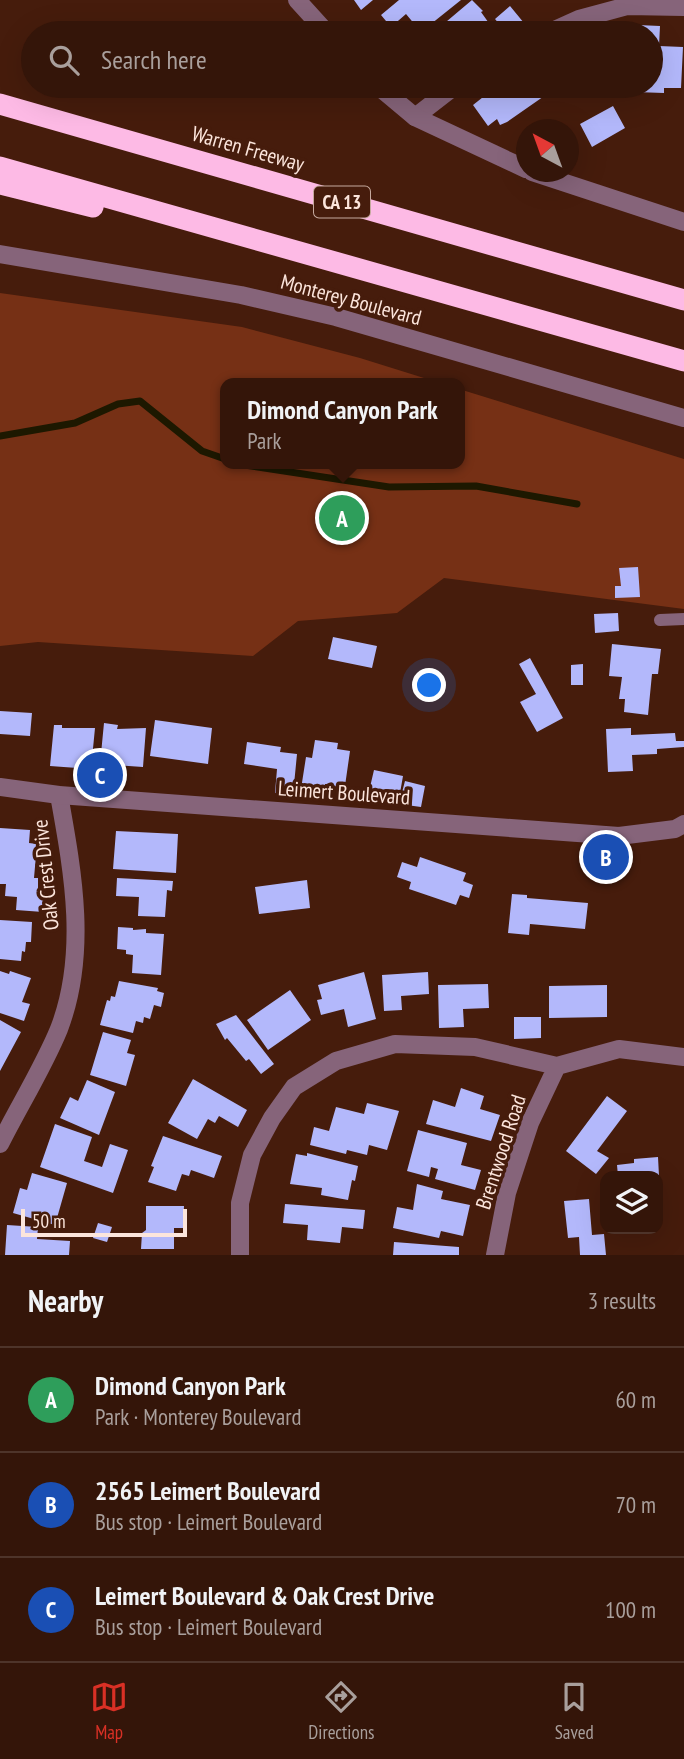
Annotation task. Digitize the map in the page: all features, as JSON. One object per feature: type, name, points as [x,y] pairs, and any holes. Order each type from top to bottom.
[{"type":"highway","name":"Warren Freeway","points":[[0,104],[684,300]]},
{"type":"highway","points":[[0,167],[684,361]]},
{"type":"highway","points":[[0,184],[450,295]]},
{"type":"street","points":[[298,0],[316,21]]},
{"type":"street","points":[[575,21],[627,6],[684,7]]},
{"type":"street","points":[[392,98],[415,117],[516,164]]},
{"type":"street","points":[[415,117],[440,98]]},
{"type":"street","points":[[562,182],[684,222]]},
{"type":"street","name":"Monterey Boulevard","points":[[0,254],[241,295],[336,317],[684,418]]},
{"type":"street","name":"Leimert Boulevard","points":[[0,787],[60,795],[619,836],[675,829],[684,824]]},
{"type":"street","name":"Oak Crest Drive","points":[[0,1144],[58,1029],[72,983],[77,934],[75,893],[60,795]]},
{"type":"street","points":[[240,1255],[240,1203],[252,1155],[272,1118],[294,1087],[337,1061],[395,1044],[475,1047],[556,1066],[619,1049],[684,1057]]},
{"type":"street","name":"Brentwood Road","points":[[495,1255],[507,1193],[530,1123],[556,1066]]},
{"type":"lane","points":[[660,620],[684,619]]},
{"type":"shaded area","points":[[0,293],[242,327],[424,378],[220,378],[220,469],[465,469],[465,391],[684,459],[684,609],[444,578],[397,613],[298,621],[253,656],[38,642],[0,646]]},
{"type":"building","points":[[354,0],[373,0],[361,10]]},
{"type":"building","points":[[399,0],[461,0],[435,21],[412,21],[406,14],[398,21],[386,21],[381,15]]},
{"type":"building","points":[[472,0],[483,11],[481,12],[487,21],[447,21]]},
{"type":"building","points":[[510,6],[522,21],[497,21],[495,19]]},
{"type":"building","points":[[663,46],[683,47],[681,88],[664,88],[664,93]]},
{"type":"building","points":[[482,98],[541,98],[500,125],[497,119],[488,126],[473,105]]},
{"type":"building","points":[[613,106],[625,128],[592,147],[580,124]]},
{"type":"building","points":[[638,567],[640,597],[615,598],[615,586],[621,586],[619,568]]},
{"type":"building","points":[[618,613],[619,631],[595,633],[594,614]]},
{"type":"building","points":[[333,637],[377,646],[372,668],[328,659]]},
{"type":"building","points":[[612,644],[661,649],[658,674],[652,674],[648,715],[624,712],[625,699],[619,699],[622,677],[609,676]]},
{"type":"building","points":[[530,658],[563,718],[537,732],[520,702],[536,694],[519,664]]},
{"type":"building","points":[[583,664],[583,685],[571,685],[571,665]]},
{"type":"building","points":[[0,711],[32,713],[30,736],[0,734]]},
{"type":"building","points":[[155,720],[212,728],[208,764],[150,756]]},
{"type":"building","points":[[104,723],[118,725],[117,729],[146,728],[143,767],[100,764]]},
{"type":"building","points":[[54,725],[62,725],[62,728],[95,728],[91,769],[50,766]]},
{"type":"building","points":[[631,728],[631,735],[675,733],[676,741],[684,741],[684,747],[657,749],[657,754],[632,755],[633,771],[608,772],[606,729]]},
{"type":"building","points":[[315,740],[338,743],[337,749],[350,751],[344,793],[328,790],[329,784],[325,784],[324,792],[301,789],[306,757],[312,758]]},
{"type":"building","points":[[247,742],[281,747],[280,752],[297,754],[293,795],[275,793],[277,769],[244,764]]},
{"type":"building","points":[[374,770],[403,776],[400,793],[394,792],[391,805],[367,800]]},
{"type":"building","points":[[405,781],[425,786],[421,807],[399,804]]},
{"type":"building","points":[[0,828],[30,830],[29,843],[37,844],[34,878],[38,878],[38,888],[45,889],[43,912],[16,910],[17,897],[5,896],[6,884],[0,884]]},
{"type":"building","points":[[116,831],[178,834],[176,873],[113,869]]},
{"type":"building","points":[[420,857],[466,873],[463,881],[473,885],[469,898],[460,895],[456,905],[409,889],[411,882],[397,877],[402,862],[417,867]]},
{"type":"building","points":[[117,878],[173,881],[172,891],[167,890],[165,917],[138,916],[139,897],[116,896]]},
{"type":"building","points":[[307,880],[310,908],[259,914],[255,887]]},
{"type":"building","points":[[512,894],[527,895],[527,898],[588,903],[585,929],[530,924],[529,935],[508,933]]},
{"type":"building","points":[[0,920],[32,922],[31,942],[26,942],[21,961],[0,959]]},
{"type":"building","points":[[118,927],[146,929],[146,933],[164,934],[161,975],[132,973],[133,955],[126,954],[126,950],[117,949]]},
{"type":"building","points":[[0,971],[9,974],[10,971],[31,978],[22,1002],[30,1004],[24,1021],[0,1013]]},
{"type":"building","points":[[364,972],[376,1019],[348,1027],[344,1009],[321,1015],[317,1000],[322,999],[318,985]]},
{"type":"building","points":[[428,972],[429,994],[401,996],[402,1010],[384,1011],[382,975]]},
{"type":"building","points":[[119,981],[158,988],[157,991],[164,993],[161,1007],[154,1005],[150,1019],[144,1017],[143,1023],[136,1021],[133,1033],[100,1025],[107,1000],[110,1001],[111,996],[115,997]]},
{"type":"building","points":[[488,984],[489,1008],[463,1009],[464,1027],[439,1028],[438,985]]},
{"type":"building","points":[[607,985],[607,1017],[549,1018],[549,986]]},
{"type":"building","points":[[290,990],[311,1020],[268,1050],[247,1020]]},
{"type":"building","points":[[236,1015],[274,1064],[261,1074],[227,1038],[225,1040],[216,1024]]},
{"type":"building","points":[[514,1017],[541,1017],[541,1038],[514,1039]]},
{"type":"building","points":[[0,1020],[21,1032],[0,1071]]},
{"type":"building","points":[[103,1032],[131,1040],[127,1053],[135,1055],[126,1086],[90,1075]]},
{"type":"building","points":[[193,1079],[247,1110],[238,1127],[219,1116],[215,1123],[208,1119],[197,1139],[168,1123]]},
{"type":"building","points":[[87,1080],[115,1092],[99,1135],[60,1118],[70,1097],[78,1101]]},
{"type":"building","points":[[461,1088],[484,1096],[480,1109],[500,1115],[491,1141],[426,1124],[433,1100],[455,1107]]},
{"type":"building","points":[[607,1096],[627,1111],[597,1151],[609,1158],[596,1174],[566,1151]]},
{"type":"building","points":[[367,1103],[399,1111],[387,1150],[369,1145],[367,1155],[347,1150],[346,1154],[310,1145],[314,1127],[329,1131],[336,1107],[364,1114]]},
{"type":"building","points":[[55,1124],[92,1137],[84,1161],[102,1167],[110,1144],[128,1150],[113,1193],[40,1167]]},
{"type":"building","points":[[418,1130],[467,1143],[461,1165],[481,1170],[475,1190],[435,1179],[438,1169],[431,1167],[429,1177],[407,1171]]},
{"type":"building","points":[[163,1136],[222,1156],[214,1178],[191,1170],[189,1176],[182,1174],[176,1191],[148,1182],[154,1167],[151,1166]]},
{"type":"building","points":[[307,1153],[358,1166],[348,1200],[321,1195],[322,1188],[290,1184],[296,1154],[307,1156]]},
{"type":"building","points":[[658,1157],[659,1171],[618,1171],[617,1165],[634,1163],[634,1159]]},
{"type":"building","points":[[32,1173],[67,1183],[55,1225],[13,1213],[20,1188],[27,1190]]},
{"type":"building","points":[[417,1184],[443,1191],[441,1199],[470,1205],[463,1236],[441,1231],[439,1238],[393,1228],[397,1207],[413,1210]]},
{"type":"building","points":[[589,1199],[592,1235],[604,1234],[606,1255],[580,1255],[579,1237],[568,1238],[564,1201]]},
{"type":"building","points":[[285,1204],[365,1210],[363,1229],[342,1227],[340,1243],[307,1240],[308,1225],[283,1223]]},
{"type":"building","points":[[146,1206],[184,1206],[183,1228],[174,1228],[174,1249],[141,1249],[142,1233],[146,1230]]},
{"type":"building","points":[[98,1223],[112,1227],[107,1242],[93,1238]]},
{"type":"building","points":[[7,1225],[38,1227],[37,1239],[70,1241],[69,1255],[5,1255]]},
{"type":"building","points":[[394,1242],[459,1247],[459,1255],[393,1255]]},
{"type":"waterway","points":[[0,436],[75,423],[118,404],[140,401],[202,451],[220,457]]},
{"type":"waterway","points":[[271,469],[389,487],[476,486],[577,504]]},
{"type":"place","name":"Dimond Canyon Park","points":[[342,518]]},
{"type":"place","name":"Leimert Boulevard & Oak Crest Drive","points":[[100,775]]},
{"type":"place","name":"2565 Leimert Boulevard","points":[[606,857]]}]
